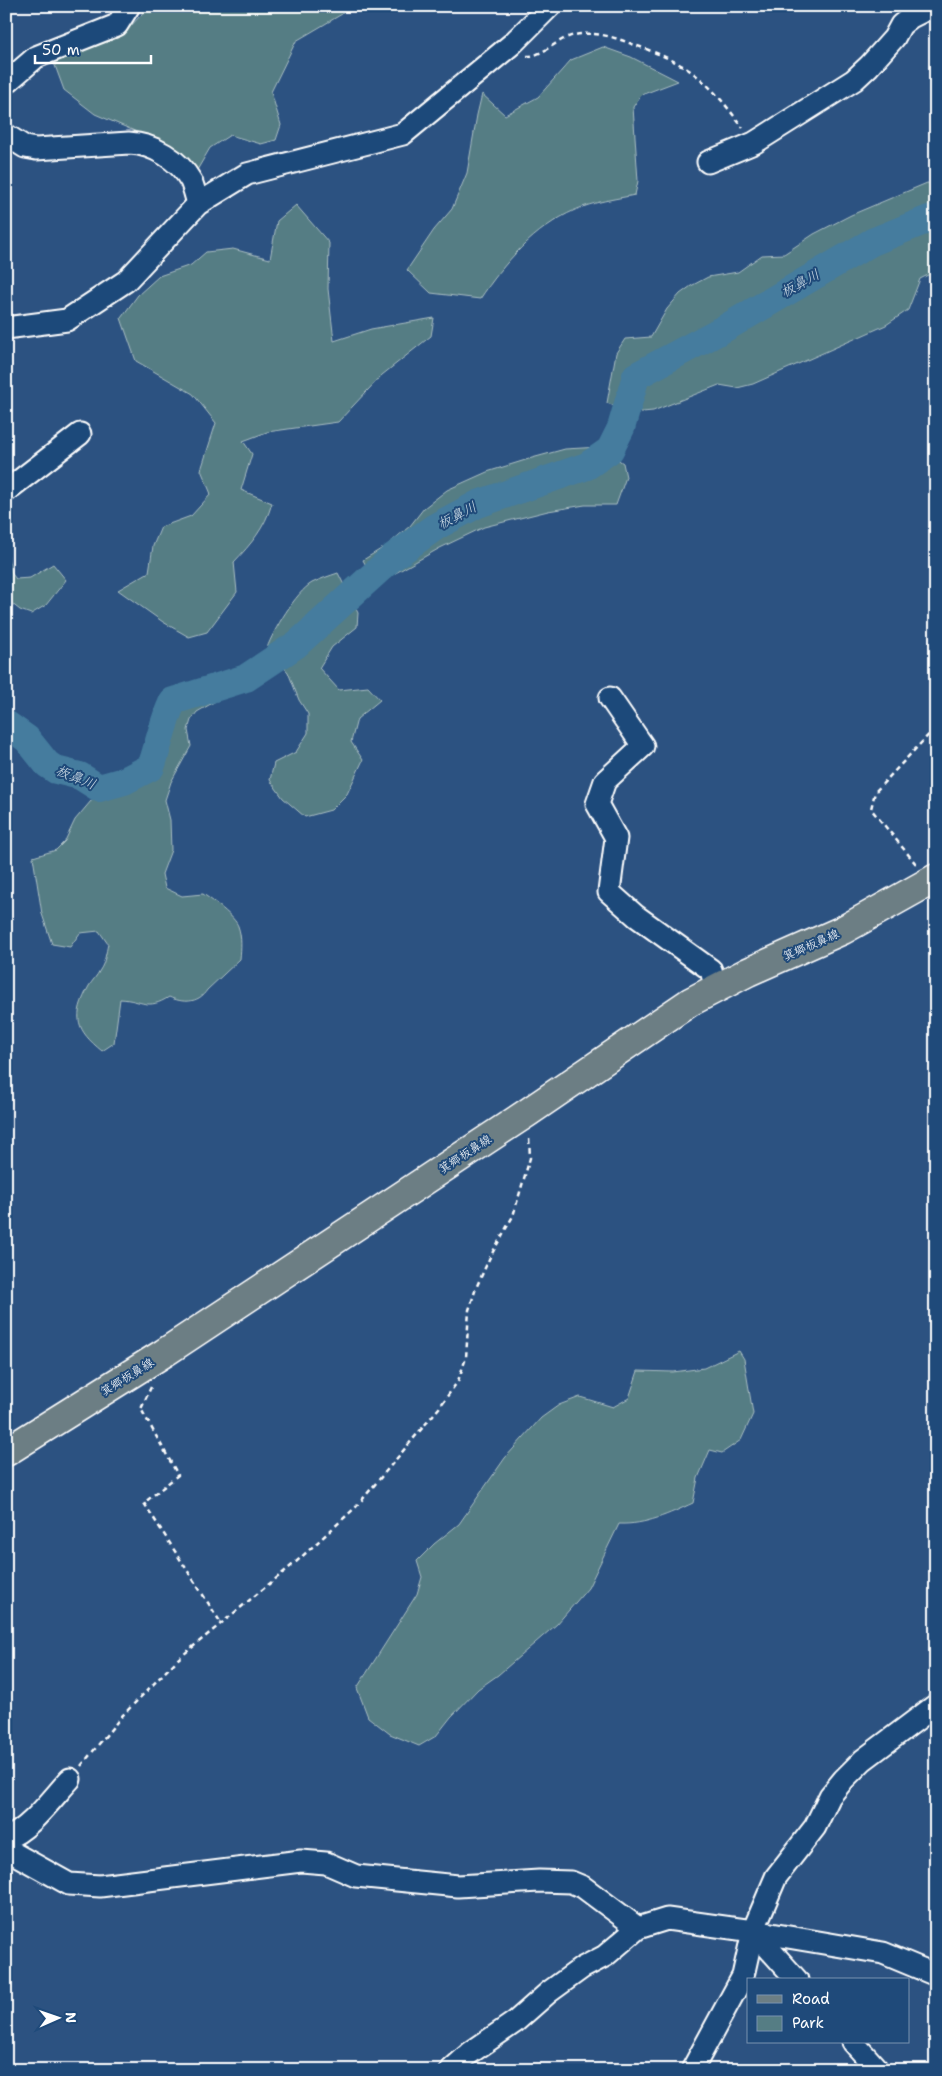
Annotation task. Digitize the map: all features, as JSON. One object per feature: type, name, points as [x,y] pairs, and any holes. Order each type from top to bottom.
[{"type":"main road","name":"箕郷板鼻線","points":[[6,1452],[154,1359],[527,1113],[690,1002],[748,972],[843,930],[934,879]]},
{"type":"street","points":[[6,83],[13,75],[36,58],[117,25],[129,6]]},
{"type":"street","points":[[6,328],[67,320],[126,281],[198,204],[247,174],[403,134],[512,44],[550,6]]},
{"type":"street","points":[[708,162],[754,143],[854,80],[894,38],[901,25],[923,11],[936,9]]},
{"type":"street","points":[[6,135],[25,148],[36,149],[129,143],[144,144],[177,163],[192,184],[198,204]]},
{"type":"street","points":[[6,491],[80,434]]},
{"type":"street","points":[[610,698],[644,746],[605,781],[598,804],[616,838],[609,892],[636,916],[711,970],[716,989]]},
{"type":"street","points":[[692,2070],[743,1976],[753,1931],[776,1876],[815,1827],[830,1796],[844,1779],[862,1760],[936,1705]]},
{"type":"street","points":[[6,1838],[14,1836],[25,1828],[70,1779]]},
{"type":"street","points":[[6,1849],[68,1884],[81,1886],[100,1886],[301,1861],[326,1863],[356,1876],[458,1886],[539,1881],[571,1882],[583,1887],[638,1928]]},
{"type":"street","points":[[451,2070],[470,2053],[515,2022],[555,1987],[582,1968],[605,1956],[638,1928],[667,1919],[753,1931],[883,1953],[936,1974]]},
{"type":"street","points":[[753,1931],[795,1978]]},
{"type":"street","points":[[855,2044],[878,2070]]},
{"type":"path","points":[[512,44],[527,56],[533,56],[538,55],[566,37],[589,33],[613,37],[661,54],[689,69],[708,84],[754,143]]},
{"type":"path","points":[[934,879],[871,809],[875,792],[936,727]]},
{"type":"path","points":[[70,1779],[121,1717],[178,1659],[296,1562],[356,1507],[439,1408],[458,1381],[466,1358],[468,1318],[476,1288],[490,1257],[514,1216],[519,1192],[527,1172],[530,1158],[527,1113]]},
{"type":"path","points":[[154,1359],[156,1375],[141,1409],[178,1475],[144,1503],[221,1624]]},
{"type":"green space","points":[[143,6],[344,6],[342,14],[296,41],[271,92],[281,125],[276,140],[261,144],[230,135],[210,148],[193,177],[165,144],[95,114],[64,90],[53,60],[127,30],[142,14]]},
{"type":"green space","points":[[603,47],[631,57],[678,81],[641,95],[633,107],[638,181],[635,195],[582,207],[546,226],[521,248],[499,272],[480,299],[431,293],[407,270],[434,230],[452,209],[467,173],[482,94],[505,115],[538,97],[571,60]]},
{"type":"green space","points":[[927,183],[936,184],[936,271],[920,279],[908,310],[886,325],[753,384],[737,388],[719,385],[653,411],[632,413],[607,403],[616,353],[625,339],[651,337],[667,309],[680,294],[691,286],[708,277],[738,272],[762,255],[784,254],[814,234],[851,215]]},
{"type":"green space","points":[[296,205],[329,243],[328,289],[334,341],[371,329],[434,318],[431,336],[382,375],[338,422],[267,432],[243,441],[252,454],[241,490],[272,503],[266,520],[257,535],[234,562],[237,592],[207,632],[189,637],[163,622],[118,590],[149,572],[153,546],[161,527],[191,516],[211,494],[201,470],[216,423],[193,394],[136,361],[121,318],[138,295],[159,276],[191,265],[206,252],[233,249],[270,259],[277,221]]},
{"type":"green space","points":[[600,447],[623,463],[626,477],[616,505],[585,505],[548,511],[484,527],[440,548],[376,584],[363,560],[386,546],[410,526],[424,508],[447,490],[487,472],[532,458],[565,449]]},
{"type":"green space","points":[[6,549],[12,574],[16,579],[30,578],[53,564],[66,580],[46,605],[31,614],[20,610],[6,599]]},
{"type":"green space","points":[[338,573],[358,613],[357,627],[332,647],[319,668],[339,690],[368,687],[380,700],[357,719],[351,742],[363,760],[347,794],[331,810],[305,817],[283,798],[270,780],[274,763],[296,752],[308,733],[308,714],[299,700],[288,672],[267,648],[280,622],[299,595],[312,583]]},
{"type":"green space","points":[[255,667],[260,678],[251,685],[226,695],[197,712],[191,720],[188,730],[191,746],[171,782],[165,800],[170,820],[171,850],[162,874],[165,888],[182,896],[203,894],[228,914],[238,926],[241,942],[240,959],[203,995],[194,1000],[184,1001],[169,997],[162,1001],[145,1004],[120,999],[114,1043],[102,1051],[82,1029],[79,1015],[80,1006],[89,986],[103,964],[108,944],[99,931],[80,933],[70,947],[52,944],[42,914],[33,857],[56,850],[65,841],[75,820],[91,801],[139,786],[155,778],[178,712],[193,696],[230,676]]},
{"type":"green space","points":[[739,1351],[744,1359],[753,1414],[741,1440],[722,1453],[710,1450],[698,1478],[693,1503],[648,1521],[619,1524],[588,1588],[557,1624],[498,1675],[478,1689],[436,1736],[419,1746],[390,1734],[368,1717],[357,1688],[417,1594],[422,1577],[417,1561],[434,1544],[459,1524],[505,1458],[541,1418],[559,1405],[580,1397],[613,1407],[629,1398],[638,1371],[673,1372],[704,1368]]},
{"type":"waterway","name":"板鼻川","points":[[6,724],[27,739],[47,764],[56,770],[80,776],[99,788],[124,781],[151,767],[166,717],[173,701],[246,678],[297,644],[393,557],[435,527],[478,504],[587,466],[610,450],[621,428],[636,376],[727,327],[872,242],[929,219],[936,219]]}]
